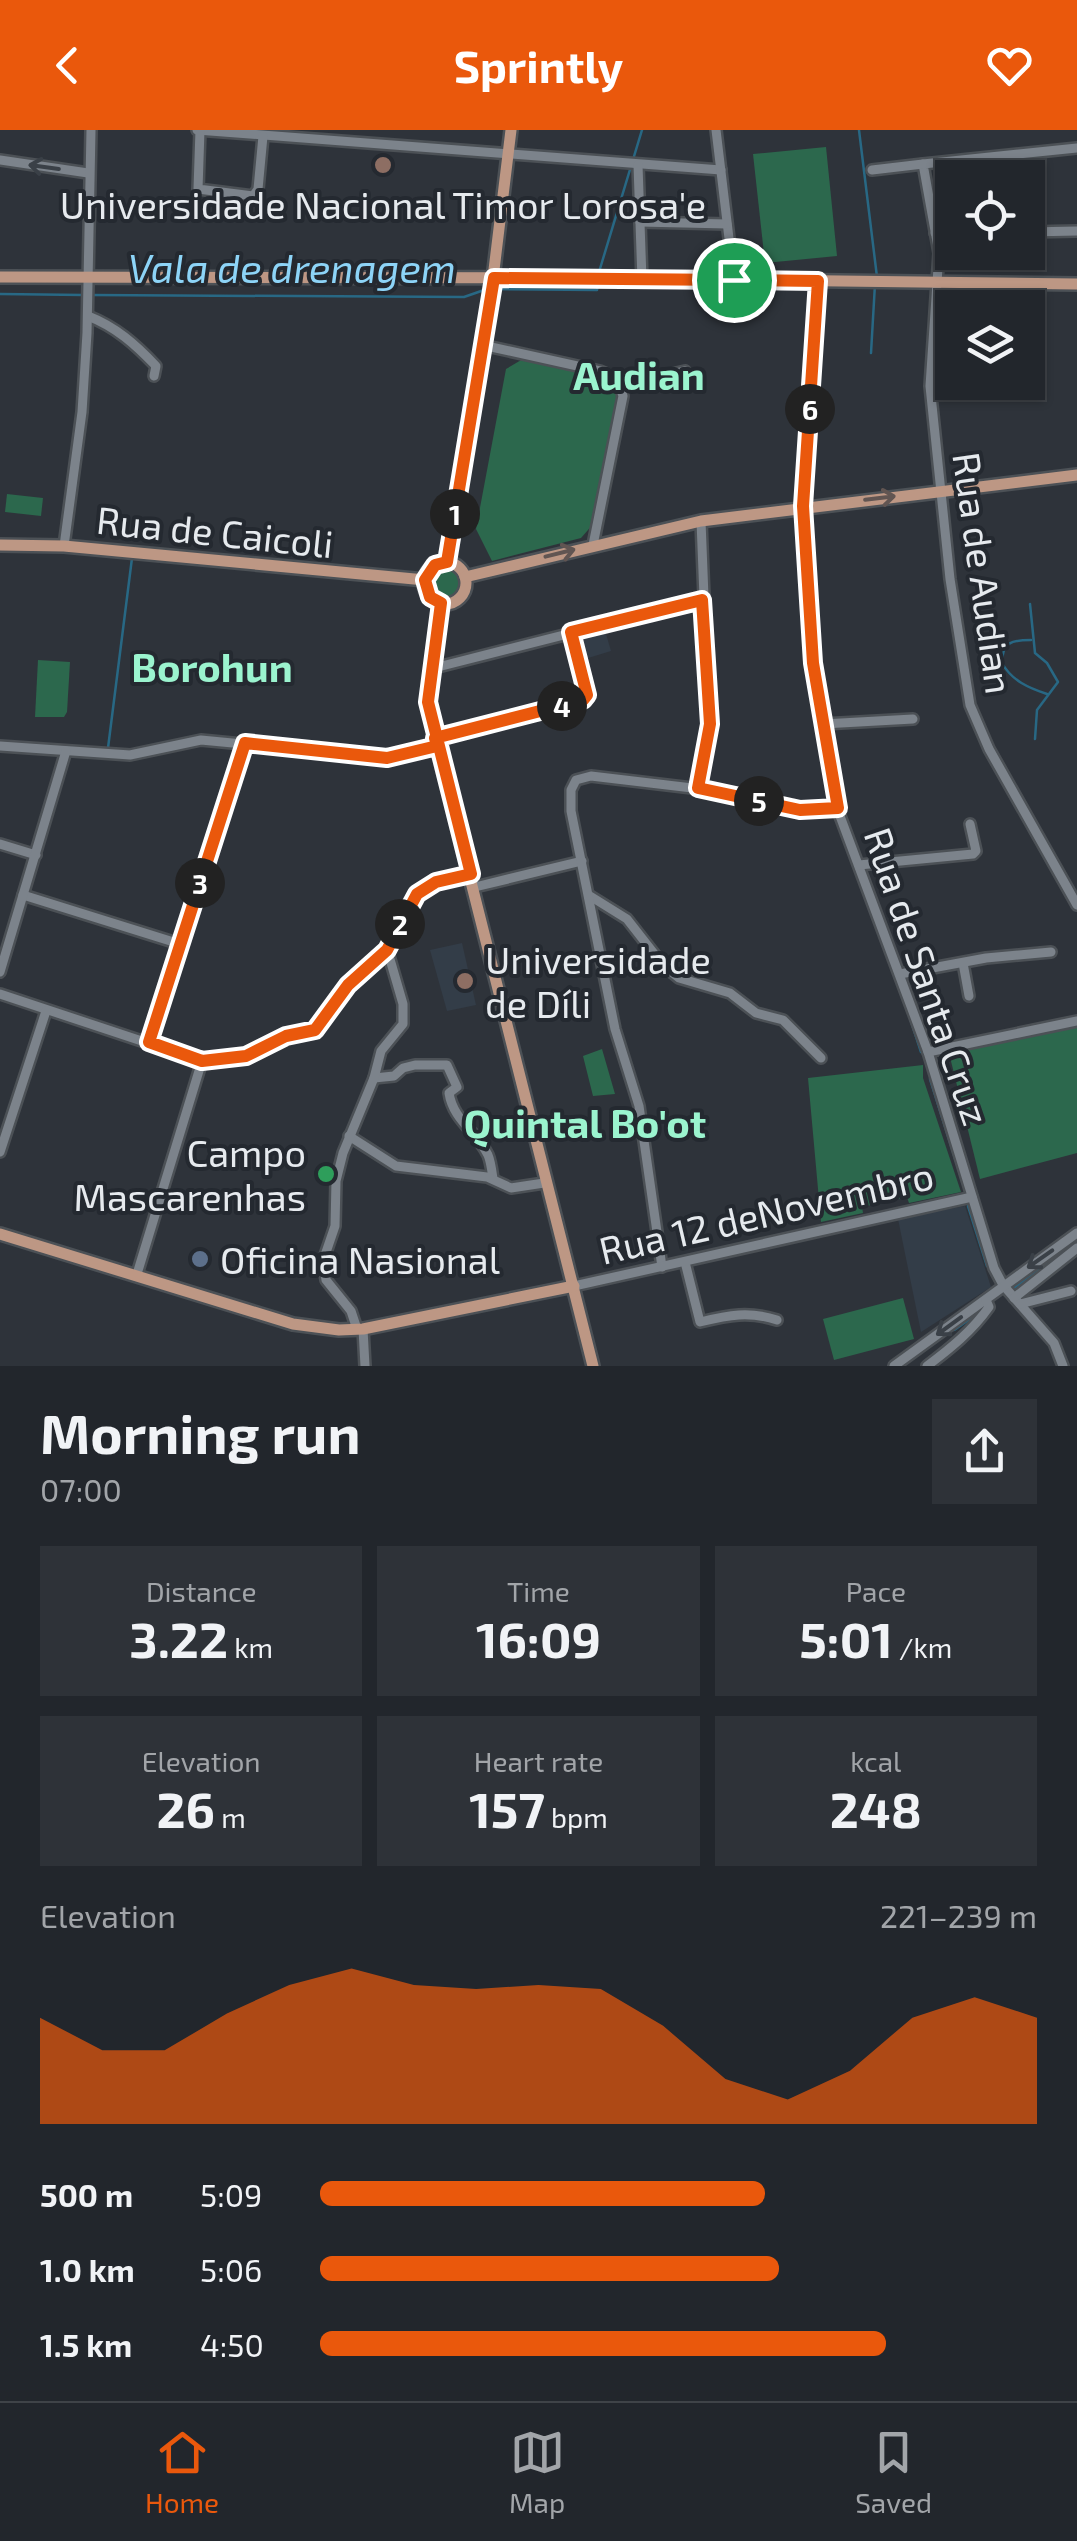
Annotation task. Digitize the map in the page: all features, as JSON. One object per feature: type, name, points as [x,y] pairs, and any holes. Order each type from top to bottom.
[{"type":"main road","points":[[447,562],[494,278],[511,130]]},
{"type":"main road","points":[[0,277],[1077,284]]},
{"type":"main road","points":[[465,577],[701,521],[1077,475]]},
{"type":"main road","name":"Rua de Caicoli","points":[[0,544],[64,546],[425,580]]},
{"type":"main road","points":[[447,562],[458,567],[465,577],[465,589],[458,599],[441,603],[430,597],[425,580],[435,565],[447,562]]},
{"type":"main road","points":[[441,603],[428,702],[593,1366]]},
{"type":"main road","points":[[0,1234],[293,1324],[338,1330],[360,1329],[574,1286]]},
{"type":"street","points":[[64,546],[82,412],[91,130]]},
{"type":"street","points":[[262,136],[258,189],[254,196],[198,189],[198,130],[262,136],[305,134],[721,170]]},
{"type":"street","points":[[716,130],[734,280]]},
{"type":"street","points":[[872,170],[1077,148]]},
{"type":"street","points":[[0,160],[88,173]]},
{"type":"street","name":"Rua de Audian","points":[[923,164],[935,227]]},
{"type":"street","points":[[638,165],[642,280]]},
{"type":"street","points":[[640,222],[728,224]]},
{"type":"street","points":[[1045,232],[1077,231]]},
{"type":"street","name":"Rua de Audian","points":[[937,270],[930,386],[950,579],[974,720],[1077,905]]},
{"type":"street","name":"Rua de Santa Cruz","points":[[818,281],[803,506],[813,663],[835,808],[928,1052],[994,1268],[1003,1286],[1054,1343],[1063,1366]]},
{"type":"street","points":[[88,316],[109,324],[134,342],[156,366],[154,376]]},
{"type":"street","points":[[482,345],[600,371],[620,386],[623,396],[593,545]]},
{"type":"street","points":[[620,386],[685,370],[692,382]]},
{"type":"street","points":[[698,788],[710,724],[701,521]]},
{"type":"street","points":[[430,670],[702,600]]},
{"type":"street","points":[[0,746],[130,755],[201,740],[387,758],[586,698],[571,632]]},
{"type":"street","points":[[823,724],[913,719]]},
{"type":"street","points":[[149,1042],[245,743]]},
{"type":"street","points":[[0,972],[4,942],[36,855],[66,751]]},
{"type":"street","points":[[662,1267],[639,1106],[615,1029],[570,799],[576,780],[591,776],[698,788],[800,810],[835,808]]},
{"type":"street","points":[[859,865],[973,854],[976,851],[970,824]]},
{"type":"street","points":[[0,844],[36,855]]},
{"type":"street","points":[[475,887],[582,862]]},
{"type":"street","points":[[0,994],[202,1061],[246,1056],[286,1036],[315,1030],[348,985],[387,950],[417,894],[436,882],[471,874]]},
{"type":"street","points":[[23,895],[180,944]]},
{"type":"street","points":[[590,896],[627,918],[679,978],[730,993],[756,1014],[782,1020],[821,1058]]},
{"type":"street","points":[[365,1366],[360,1329],[323,1272],[324,1254],[334,1226],[336,1181],[349,1136],[381,1051],[401,1028],[404,1018],[387,950]]},
{"type":"street","points":[[900,974],[1015,954],[1051,952]]},
{"type":"street","points":[[963,963],[968,996]]},
{"type":"street","points":[[0,1152],[46,1011]]},
{"type":"street","points":[[928,1052],[1077,1020]]},
{"type":"street","points":[[137,1274],[202,1061]]},
{"type":"street","points":[[374,1078],[394,1076],[415,1064],[447,1065],[457,1087],[449,1093],[450,1100],[488,1156],[493,1179]]},
{"type":"street","points":[[349,1136],[396,1166],[493,1179],[511,1188],[544,1184]]},
{"type":"street","name":"Rua 12 deNovembro","points":[[574,1286],[972,1197]]},
{"type":"street","points":[[894,1366],[1077,1233]]},
{"type":"street","points":[[1017,1301],[1077,1248]]},
{"type":"street","points":[[684,1262],[700,1322],[738,1313],[755,1313],[777,1320]]},
{"type":"street","points":[[1017,1301],[1072,1290]]},
{"type":"street","points":[[927,1366],[958,1343],[981,1318],[989,1306],[986,1300]]},
{"type":"shaded area","points":[[604,627],[611,651],[585,659],[578,635]]},
{"type":"shaded area","points":[[462,943],[476,1005],[447,1011],[430,950]]},
{"type":"shaded area","points":[[965,1206],[991,1287],[921,1332],[898,1219]]},
{"type":"green space","points":[[826,147],[837,256],[765,263],[753,154]]},
{"type":"green space","points":[[528,356],[601,373],[620,400],[595,522],[581,538],[492,561],[476,529],[506,369]]},
{"type":"green space","points":[[7,494],[43,498],[41,516],[5,512]]},
{"type":"green space","points":[[446,568],[458,572],[462,584],[458,596],[446,600],[434,596],[430,584],[434,572]]},
{"type":"green space","points":[[38,660],[70,662],[64,717],[35,717]]},
{"type":"green space","points":[[1077,1024],[1077,1153],[980,1179],[949,1053]]},
{"type":"green space","points":[[602,1049],[615,1094],[593,1096],[583,1056]]},
{"type":"green space","points":[[923,1065],[923,1078],[961,1192],[909,1203],[907,1197],[862,1207],[863,1213],[821,1222],[808,1078]]},
{"type":"green space","points":[[903,1298],[914,1339],[834,1360],[823,1319]]},
{"type":"waterway","name":"Vala de drenagem","points":[[599,272],[642,130]]},
{"type":"waterway","name":"Vala de drenagem","points":[[859,130],[877,277]]},
{"type":"waterway","name":"Vala de drenagem","points":[[871,353],[875,284]]},
{"type":"waterway","name":"Vala de drenagem","points":[[495,289],[597,290],[598,285]]},
{"type":"waterway","name":"Vala de drenagem","points":[[91,295],[464,297],[487,289]]},
{"type":"waterway","name":"Vala de drenagem","points":[[0,294],[83,295]]},
{"type":"waterway","points":[[108,748],[132,558]]},
{"type":"waterway","points":[[1030,604],[1035,653],[1047,663],[1058,682],[1037,710],[1035,739]]},
{"type":"waterway","points":[[1031,640],[1009,644],[1002,663],[1016,679],[1047,694]]},
{"type":"waterway","name":"Vala de drenagem","points":[[816,710],[824,756]]},
{"type":"waterway","name":"Vala de drenagem","points":[[906,1006],[921,1052]]},
{"type":"waterway","name":"Vala de drenagem","points":[[930,1079],[965,1190]]},
{"type":"waterway","name":"Vala de drenagem","points":[[968,1206],[987,1266]]},
{"type":"waterway","points":[[1011,1288],[1077,1241]]},
{"type":"waterway","points":[[954,1328],[978,1311]]},
{"type":"place","name":"Universidade Nacional Timor Lorosa'e","points":[[383,165]]},
{"type":"place","name":"Universidade de Díli","points":[[465,981]]},
{"type":"place","name":"Campo Mascarenhas","points":[[326,1174]]},
{"type":"place","name":"Oficina Nasional","points":[[200,1259]]},
{"type":"district","name":"Audian","points":[[639,374]]},
{"type":"district","name":"Borohun","points":[[212,666]]},
{"type":"district","name":"Quintal Bo'ot","points":[[585,1122]]},
{"type":"route","points":[[734,280],[494,278],[447,562],[430,569],[425,580],[426,592],[441,603],[428,702],[435,738],[471,874],[436,882],[417,894],[387,950],[348,985],[315,1030],[286,1036],[246,1056],[202,1061],[149,1042],[245,743],[387,758],[437,746],[435,738],[583,700],[587,695],[571,632],[702,600],[710,724],[698,788],[800,810],[838,808],[813,663],[803,506],[818,281],[734,280]]}]
